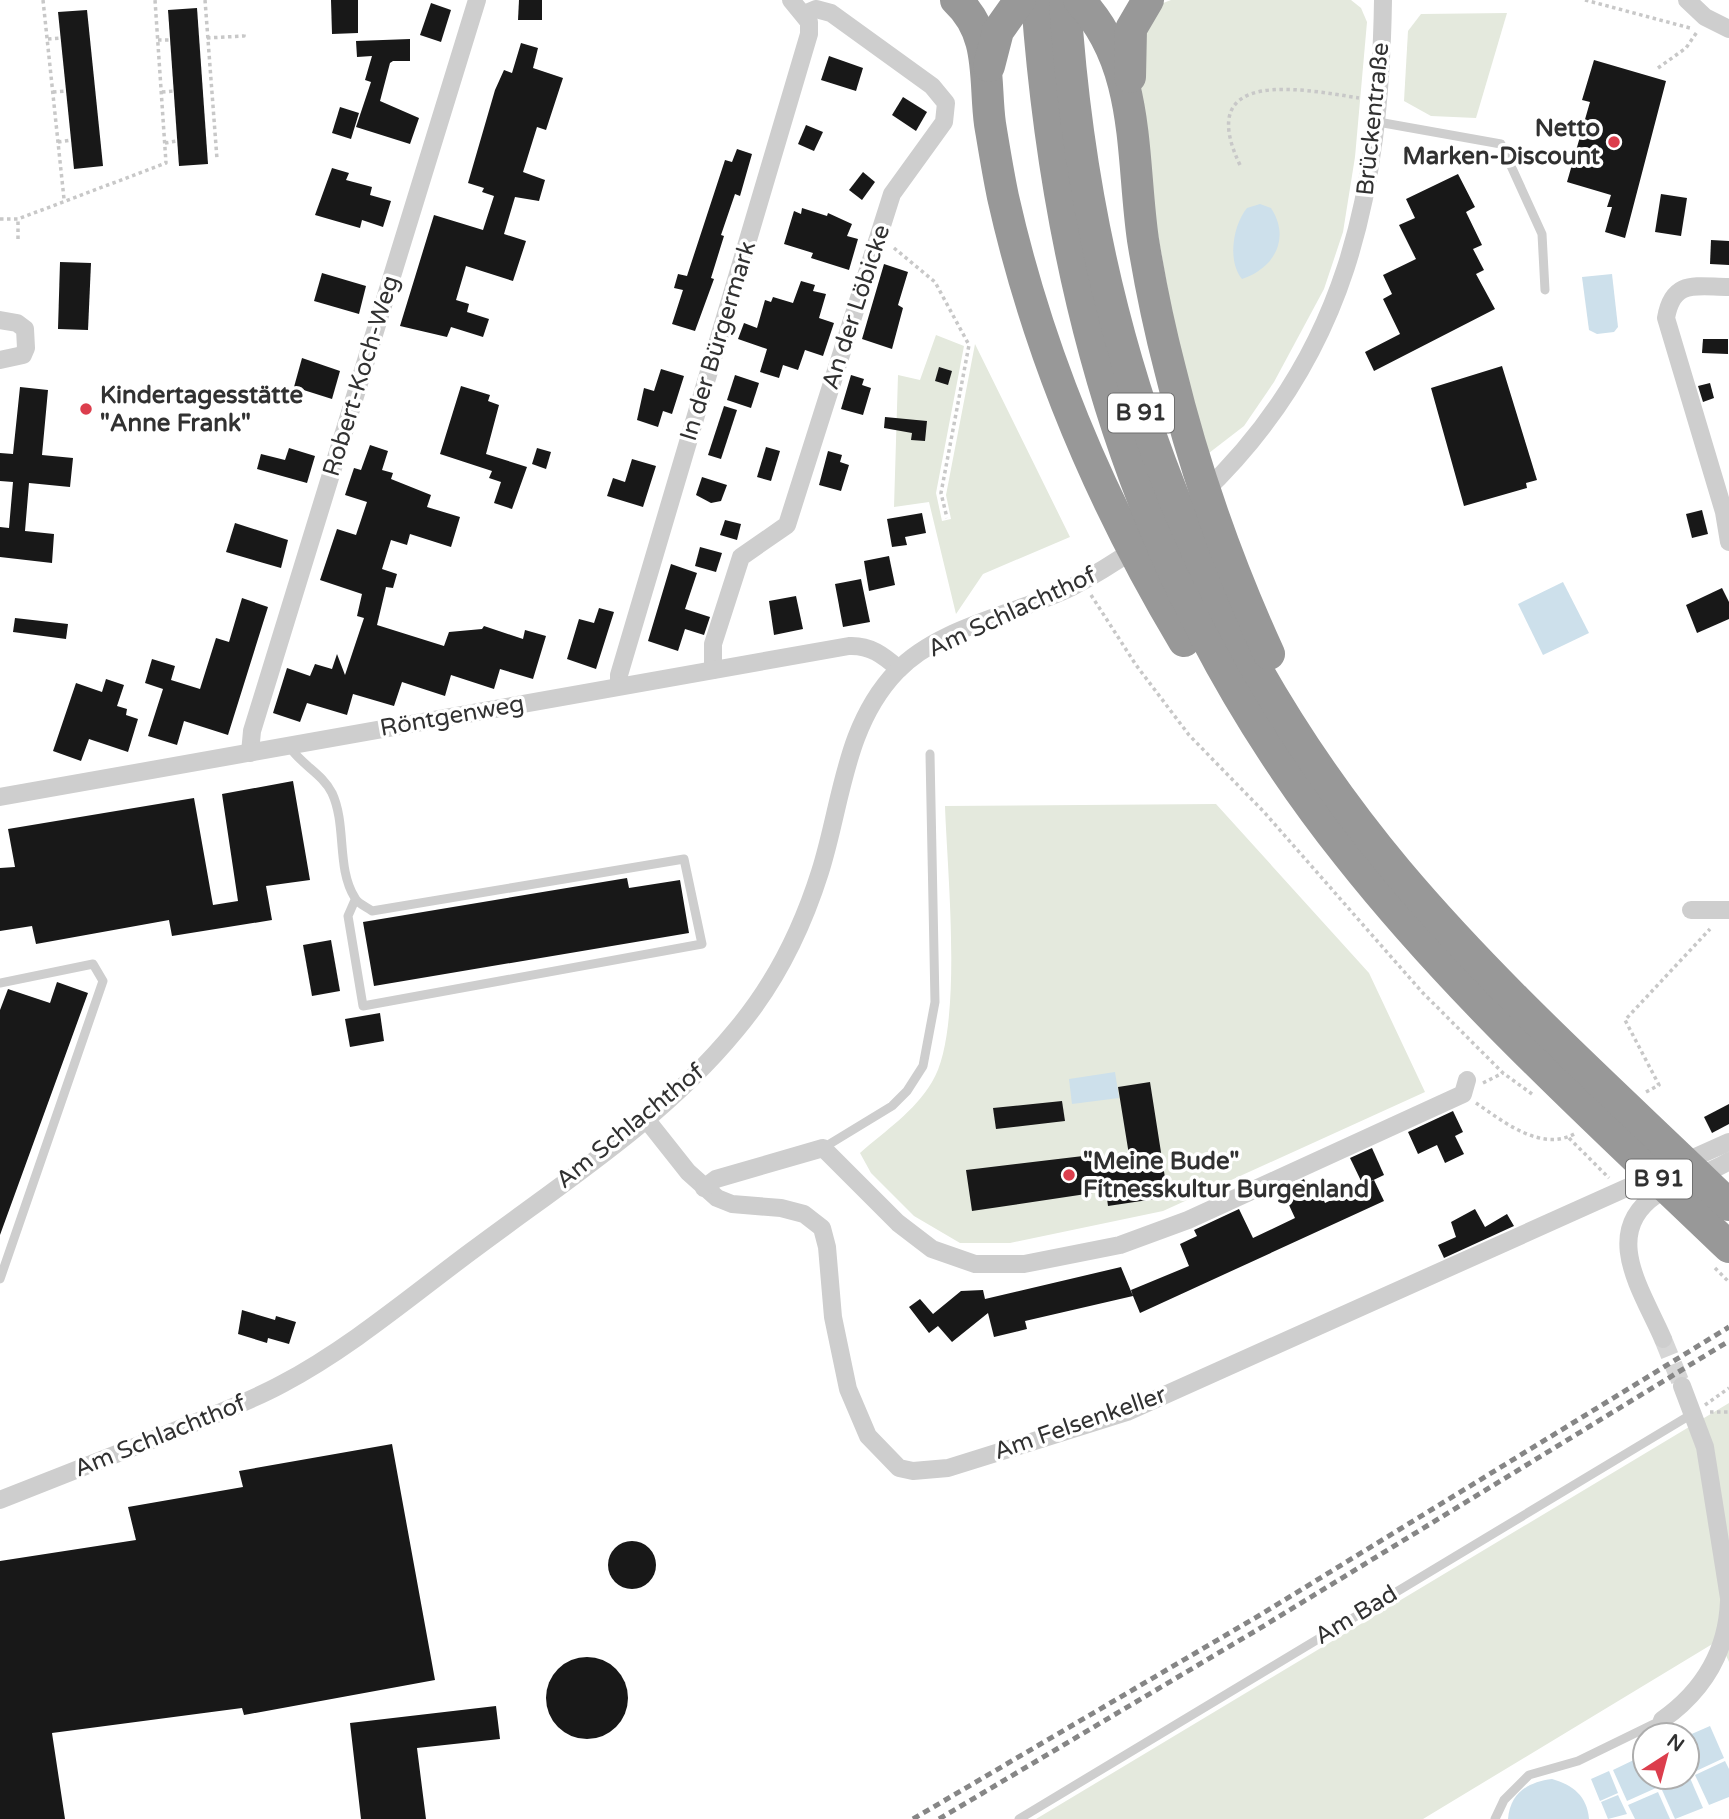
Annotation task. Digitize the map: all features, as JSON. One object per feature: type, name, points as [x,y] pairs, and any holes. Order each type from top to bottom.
[{"type":"highway","points":[[956,0],[978,30],[988,74],[990,122],[1003,197],[1027,287],[1060,384],[1084,443],[1124,531],[1212,686],[1252,749],[1289,775]]},
{"type":"highway","points":[[1148,0],[1131,29],[1129,99],[1143,239],[1170,371],[1214,523],[1269,654],[1322,748],[1332,787]]},
{"type":"highway","points":[[988,74],[998,31],[1024,2]]},
{"type":"highway","name":"B 91","points":[[1024,2],[1044,87],[1063,217],[1081,306],[1108,406],[1148,514],[1193,615],[1245,709],[1349,857],[1433,954],[1729,1247]]},
{"type":"highway","points":[[1077,3],[1116,54],[1129,99]]},
{"type":"highway","name":"B 91","points":[[1077,3],[1079,137],[1097,247],[1124,358],[1143,420],[1175,503],[1221,606],[1268,691],[1332,787],[1436,915],[1556,1039],[1729,1205]]},
{"type":"street","name":"Robert-Koch-Weg","points":[[250,753],[252,731],[477,0]]},
{"type":"street","points":[[791,0],[804,14]]},
{"type":"street","name":"Brückentraße","points":[[1238,457],[1264,427],[1323,326],[1354,246],[1365,206],[1378,122],[1383,0]]},
{"type":"street","points":[[1687,0],[1702,24],[1729,29]]},
{"type":"street","name":"An der Löbicke","points":[[713,670],[713,644],[741,557],[787,524],[892,194],[944,122],[946,103],[932,86],[831,13],[816,9],[804,14]]},
{"type":"street","name":"In der Bürgermark","points":[[620,686],[623,662],[810,34],[809,22],[804,14]]},
{"type":"street","points":[[1729,288],[1687,286],[1676,292],[1669,302],[1666,317],[1724,512],[1729,542]]},
{"type":"street","points":[[0,320],[17,323],[25,329],[27,338],[23,355],[0,360]]},
{"type":"street","name":"Am Schlachthof","points":[[0,1500],[232,1407],[303,1372],[368,1328],[646,1119],[718,1052],[752,1010],[775,974],[812,895],[845,770],[863,719],[899,668],[931,647],[974,625],[1072,587],[1113,564],[1190,505],[1238,457]]},
{"type":"street","name":"Röntgenweg","points":[[0,797],[857,645],[882,654],[899,668]]},
{"type":"street","points":[[1691,910],[1727,911]]},
{"type":"street","points":[[704,1188],[716,1179],[823,1149],[898,1223],[932,1249],[975,1264],[1024,1264],[1120,1245],[1188,1220],[1465,1087]]},
{"type":"street","name":"Am Felsenkeller","points":[[646,1119],[704,1188],[732,1204],[804,1213],[822,1228],[827,1247],[833,1317],[848,1389],[868,1436],[899,1468],[922,1471],[948,1468],[1127,1412],[1729,1142]]},
{"type":"street","points":[[1663,1339],[1630,1260],[1626,1245],[1629,1228],[1640,1210],[1657,1194],[1729,1161]]},
{"type":"street","points":[[1662,1720],[1682,1706],[1713,1667],[1723,1643],[1729,1599],[1705,1447],[1682,1386]]},
{"type":"lane","points":[[1378,122],[1501,144],[1542,234],[1545,290]]},
{"type":"lane","points":[[289,746],[299,762],[321,777],[332,793],[338,812],[348,881],[355,900],[372,911],[684,859],[702,944],[363,1006],[348,916],[355,900]]},
{"type":"lane","points":[[823,1149],[892,1107],[907,1091],[923,1066],[936,1002],[930,754]]},
{"type":"lane","points":[[0,983],[93,964],[103,981],[0,1279]]},
{"type":"lane","name":"Am Bad","points":[[1019,1819],[1694,1413]]},
{"type":"lane","points":[[1495,1819],[1504,1800],[1529,1775],[1578,1762],[1662,1720]]},
{"type":"path","points":[[43,0],[64,199]]},
{"type":"path","points":[[0,219],[18,219],[64,199],[166,163],[155,0]]},
{"type":"path","points":[[205,0],[217,159]]},
{"type":"path","points":[[1585,0],[1702,24],[1686,48],[1658,68]]},
{"type":"path","points":[[207,38],[244,36],[244,33]]},
{"type":"path","points":[[47,39],[61,38]]},
{"type":"path","points":[[158,40],[170,40]]},
{"type":"path","points":[[1240,165],[1226,134],[1227,116],[1239,100],[1252,93],[1303,89],[1378,101]]},
{"type":"path","points":[[53,92],[66,91]]},
{"type":"path","points":[[162,92],[174,91]]},
{"type":"path","points":[[58,142],[71,140]]},
{"type":"path","points":[[165,143],[177,141]]},
{"type":"path","points":[[18,219],[18,239]]},
{"type":"path","points":[[879,235],[935,282],[969,345],[941,493],[947,518]]},
{"type":"path","points":[[1090,594],[1136,665],[1189,735],[1264,812],[1422,992],[1503,1073]]},
{"type":"path","points":[[1625,1020],[1727,911]]},
{"type":"path","points":[[1465,1087],[1507,1124],[1529,1135],[1554,1141]]},
{"type":"path","points":[[1569,1138],[1620,1189]]},
{"type":"path","points":[[1694,1413],[1729,1388]]},
{"type":"shaded area","points":[[1171,0],[1351,0],[1361,8],[1367,22],[1355,157],[1343,232],[1324,289],[1274,382],[1244,426],[1209,453],[1179,353],[1150,190],[1138,61],[1141,37],[1158,5]]},
{"type":"shaded area","points":[[1507,13],[1476,118],[1431,116],[1404,101],[1408,31],[1421,14]]},
{"type":"shaded area","points":[[936,335],[964,346],[936,493],[942,521],[951,519],[946,495],[975,344],[1070,537],[983,574],[956,614],[929,502],[894,507],[898,375],[920,380]]},
{"type":"shaded area","points":[[1216,804],[1369,973],[1425,1092],[1163,1211],[1010,1243],[960,1243],[914,1216],[871,1173],[860,1153],[917,1103],[932,1082],[942,1058],[951,989],[945,806]]},
{"type":"shaded area","points":[[1729,1403],[1729,1662],[1719,1640],[1423,1819],[1036,1819]]},
{"type":"water","points":[[1260,204],[1271,208],[1277,220],[1279,241],[1271,260],[1263,268],[1242,279],[1234,263],[1235,233],[1247,208]]},
{"type":"water","points":[[1612,274],[1618,327],[1614,332],[1597,334],[1589,330],[1582,277]]},
{"type":"water","points":[[1563,582],[1589,633],[1543,655],[1518,604]]},
{"type":"water","points":[[1115,1072],[1119,1098],[1072,1104],[1069,1079]]},
{"type":"water","points":[[1710,1726],[1724,1758],[1701,1769],[1701,1730]]},
{"type":"water","points":[[1631,1761],[1631,1791],[1649,1791],[1627,1801],[1613,1770]]},
{"type":"water","points":[[1725,1761],[1729,1769],[1729,1797],[1709,1805],[1701,1788],[1701,1772]]},
{"type":"water","points":[[1609,1771],[1618,1793],[1600,1801],[1591,1779]]},
{"type":"water","points":[[1552,1779],[1578,1793],[1588,1811],[1589,1819],[1508,1819],[1512,1802],[1522,1790]]},
{"type":"water","points":[[1662,1791],[1696,1791],[1703,1808],[1675,1819]]},
{"type":"water","points":[[1658,1792],[1670,1819],[1635,1819],[1628,1805]]},
{"type":"water","points":[[1618,1795],[1627,1814],[1608,1819],[1601,1802]]},
{"type":"building","points":[[331,0],[358,0],[358,33],[332,34]]},
{"type":"building","points":[[519,0],[542,0],[542,20],[518,20]]},
{"type":"building","points":[[431,3],[451,10],[441,42],[420,35]]},
{"type":"building","points":[[197,8],[208,164],[179,166],[168,10]]},
{"type":"building","points":[[87,10],[103,166],[74,169],[58,12]]},
{"type":"building","points":[[410,39],[410,61],[390,63],[380,101],[419,118],[410,144],[356,127],[371,82],[365,80],[372,56],[357,57],[356,41]]},
{"type":"building","points":[[521,43],[538,48],[533,68],[563,78],[546,130],[537,127],[523,172],[545,180],[539,201],[515,197],[504,234],[526,241],[513,281],[466,266],[456,300],[469,304],[467,312],[489,319],[483,337],[451,327],[447,337],[400,326],[434,215],[483,230],[494,196],[482,192],[484,188],[468,183],[495,90],[504,70],[512,73]]},
{"type":"building","points":[[829,56],[863,68],[856,91],[821,80]]},
{"type":"building","name":"Netto Marken-Discount","points":[[1594,60],[1666,81],[1625,238],[1605,232],[1612,207],[1607,207],[1611,195],[1567,182],[1590,102],[1582,100]]},
{"type":"building","points":[[903,97],[927,112],[916,131],[892,115]]},
{"type":"building","points":[[340,107],[359,113],[351,139],[332,133]]},
{"type":"building","points":[[806,125],[823,132],[814,151],[798,144]]},
{"type":"building","points":[[737,149],[752,154],[740,196],[735,194],[721,235],[724,236],[711,278],[714,279],[695,331],[672,324],[683,290],[674,288],[678,274],[687,276],[725,160],[732,162]]},
{"type":"building","points":[[332,168],[349,173],[346,180],[372,187],[370,195],[391,201],[383,227],[362,220],[360,228],[315,215]]},
{"type":"building","points":[[863,172],[875,182],[862,200],[849,190]]},
{"type":"building","points":[[1458,174],[1475,207],[1466,212],[1482,245],[1473,249],[1484,270],[1476,274],[1495,309],[1374,371],[1365,352],[1400,334],[1383,299],[1392,294],[1383,275],[1416,259],[1399,225],[1415,218],[1406,199]]},
{"type":"building","points":[[1661,194],[1687,198],[1681,236],[1655,232]]},
{"type":"building","points":[[802,208],[827,216],[828,213],[852,224],[847,236],[858,239],[849,270],[811,258],[813,253],[784,244],[794,211],[801,214]]},
{"type":"building","points":[[1711,240],[1729,241],[1729,265],[1710,264]]},
{"type":"building","points":[[60,262],[91,263],[88,330],[58,329]]},
{"type":"building","points":[[884,264],[908,272],[898,305],[903,308],[892,349],[862,339]]},
{"type":"building","points":[[322,273],[366,286],[359,314],[314,301]]},
{"type":"building","points":[[801,281],[815,285],[813,291],[826,294],[819,318],[834,323],[823,356],[805,350],[798,370],[783,365],[779,378],[760,372],[767,349],[738,339],[744,323],[757,328],[765,300],[771,302],[773,297],[793,303]]},
{"type":"building","points":[[1703,339],[1728,339],[1728,354],[1702,353]]},
{"type":"building","points":[[302,358],[340,371],[332,399],[294,387]]},
{"type":"building","points":[[1502,366],[1537,480],[1526,483],[1527,488],[1464,506],[1431,388]]},
{"type":"building","points":[[939,367],[952,371],[948,385],[935,381]]},
{"type":"building","points":[[661,369],[684,376],[672,414],[663,411],[658,427],[637,420],[644,388],[654,391]]},
{"type":"building","points":[[735,375],[759,383],[751,408],[727,400]]},
{"type":"building","points":[[851,375],[864,379],[862,385],[871,388],[863,415],[841,409]]},
{"type":"building","points":[[1710,383],[1714,398],[1703,402],[1698,386]]},
{"type":"building","points":[[461,386],[490,395],[488,401],[499,405],[486,454],[527,467],[512,509],[494,503],[501,482],[489,478],[492,471],[440,454]]},
{"type":"building","points":[[20,387],[48,390],[42,455],[73,458],[70,487],[29,483],[25,531],[54,534],[52,563],[0,557],[0,527],[9,528],[13,482],[0,481],[0,453],[13,454]]},
{"type":"building","points":[[724,406],[737,410],[721,459],[708,455]]},
{"type":"building","points":[[885,417],[927,421],[925,441],[911,440],[912,433],[884,428]]},
{"type":"building","points":[[370,445],[388,451],[382,470],[393,473],[391,479],[431,495],[427,507],[460,517],[451,547],[410,534],[407,545],[391,540],[382,569],[397,574],[393,588],[386,587],[377,625],[444,646],[449,632],[482,629],[484,626],[523,639],[525,630],[546,636],[533,679],[500,669],[494,689],[451,675],[445,696],[402,682],[394,706],[353,694],[347,715],[307,703],[300,722],[273,713],[287,668],[310,676],[315,664],[332,669],[337,654],[345,675],[364,618],[357,616],[362,594],[320,580],[337,529],[356,535],[367,502],[345,495],[354,468],[361,470]]},
{"type":"building","points":[[766,447],[780,451],[771,481],[757,477]]},
{"type":"building","points":[[289,448],[315,456],[307,483],[257,469],[261,454],[285,460]]},
{"type":"building","points":[[537,448],[551,452],[546,469],[532,464]]},
{"type":"building","points":[[828,451],[842,455],[840,462],[849,465],[841,491],[819,485]]},
{"type":"building","points":[[632,459],[656,466],[643,507],[607,496],[613,478],[625,482]]},
{"type":"building","points":[[702,477],[727,485],[721,501],[711,503],[696,495]]},
{"type":"building","points":[[1702,510],[1708,534],[1692,538],[1686,514]]},
{"type":"building","points":[[922,513],[926,533],[905,537],[907,545],[892,547],[887,519]]},
{"type":"building","points":[[725,520],[741,524],[737,540],[720,535]]},
{"type":"building","points":[[235,523],[288,540],[281,568],[226,552]]},
{"type":"building","points":[[700,547],[722,553],[716,572],[695,566]]},
{"type":"building","points":[[889,556],[895,585],[869,591],[864,561]]},
{"type":"building","points":[[671,564],[697,573],[685,609],[710,617],[704,635],[685,629],[678,651],[648,641]]},
{"type":"building","points":[[861,579],[870,622],[843,627],[835,584]]},
{"type":"building","points":[[1722,588],[1729,602],[1729,619],[1697,633],[1686,605]]},
{"type":"building","points":[[796,596],[803,629],[774,635],[769,601]]},
{"type":"building","points":[[242,598],[268,607],[228,735],[184,721],[177,745],[148,736],[163,689],[145,683],[152,659],[175,666],[171,680],[200,689],[216,638],[229,642]]},
{"type":"building","points":[[599,608],[614,612],[596,669],[567,659],[579,619],[594,623]]},
{"type":"building","points":[[15,618],[68,624],[66,639],[13,632]]},
{"type":"building","points":[[106,679],[124,685],[117,706],[127,709],[126,715],[138,719],[128,752],[89,739],[81,761],[53,751],[76,683],[102,692]]},
{"type":"building","points":[[293,781],[310,880],[266,886],[272,920],[172,936],[169,920],[36,944],[32,926],[0,931],[0,868],[15,867],[8,829],[194,798],[213,905],[238,901],[222,794]]},
{"type":"building","points":[[627,878],[629,888],[680,880],[689,933],[374,986],[363,922]]},
{"type":"building","points":[[331,940],[340,991],[312,996],[303,945]]},
{"type":"building","points":[[57,982],[88,993],[0,1235],[0,1010],[8,989],[50,1003]]},
{"type":"building","points":[[380,1013],[384,1041],[350,1047],[345,1019]]},
{"type":"building","points":[[1150,1082],[1168,1197],[1108,1206],[1106,1191],[972,1211],[966,1170],[1100,1154],[1102,1165],[1130,1161],[1118,1087]]},
{"type":"building","points":[[1062,1101],[1065,1121],[996,1129],[993,1108]]},
{"type":"building","points":[[1729,1104],[1729,1124],[1712,1133],[1704,1117]]},
{"type":"building","points":[[1453,1111],[1463,1132],[1455,1136],[1464,1154],[1445,1163],[1437,1145],[1418,1154],[1408,1132]]},
{"type":"building","points":[[1372,1148],[1384,1175],[1363,1185],[1350,1158]]},
{"type":"building","points":[[1304,1179],[1310,1193],[1319,1189],[1325,1203],[1374,1180],[1384,1201],[1140,1313],[1131,1290],[1189,1266],[1180,1244],[1197,1236],[1194,1230],[1239,1209],[1253,1238],[1295,1218],[1282,1190]]},
{"type":"building","points":[[1475,1209],[1485,1227],[1507,1214],[1514,1226],[1444,1258],[1438,1245],[1456,1237],[1451,1222]]},
{"type":"building","points":[[1121,1267],[1133,1296],[1025,1321],[1027,1329],[994,1337],[988,1313],[952,1342],[938,1326],[929,1333],[909,1307],[920,1299],[933,1314],[961,1291],[983,1290],[985,1299]]},
{"type":"building","points":[[242,1310],[275,1320],[276,1316],[296,1322],[289,1344],[268,1338],[267,1343],[238,1334]]},
{"type":"building","points":[[392,1444],[435,1680],[244,1715],[242,1708],[52,1733],[65,1819],[0,1819],[0,1561],[136,1540],[128,1507],[243,1487],[239,1471]]},
{"type":"building","points":[[632,1541],[649,1548],[656,1565],[649,1582],[632,1589],[615,1582],[608,1565],[615,1548]]},
{"type":"building","points":[[587,1657],[603,1660],[616,1669],[625,1682],[628,1698],[625,1714],[616,1727],[603,1736],[587,1739],[571,1736],[558,1727],[549,1714],[546,1698],[549,1682],[558,1669],[571,1660]]},
{"type":"building","points":[[496,1706],[500,1739],[417,1748],[426,1819],[361,1819],[350,1723]]},
{"type":"tunnel","points":[[1663,1339],[1682,1386]]},
{"type":"railway","points":[[913,1819],[1260,1615],[1729,1327]]},
{"type":"railway","points":[[939,1819],[1257,1630],[1729,1341]]},
{"type":"place","name":"Netto Marken-Discount","points":[[1614,142]]},
{"type":"place","name":"Kindertagesstätte \"Anne Frank\"","points":[[86,409]]},
{"type":"place","name":"\"Meine Bude\" Fitnesskultur Burgenland","points":[[1069,1175]]}]
